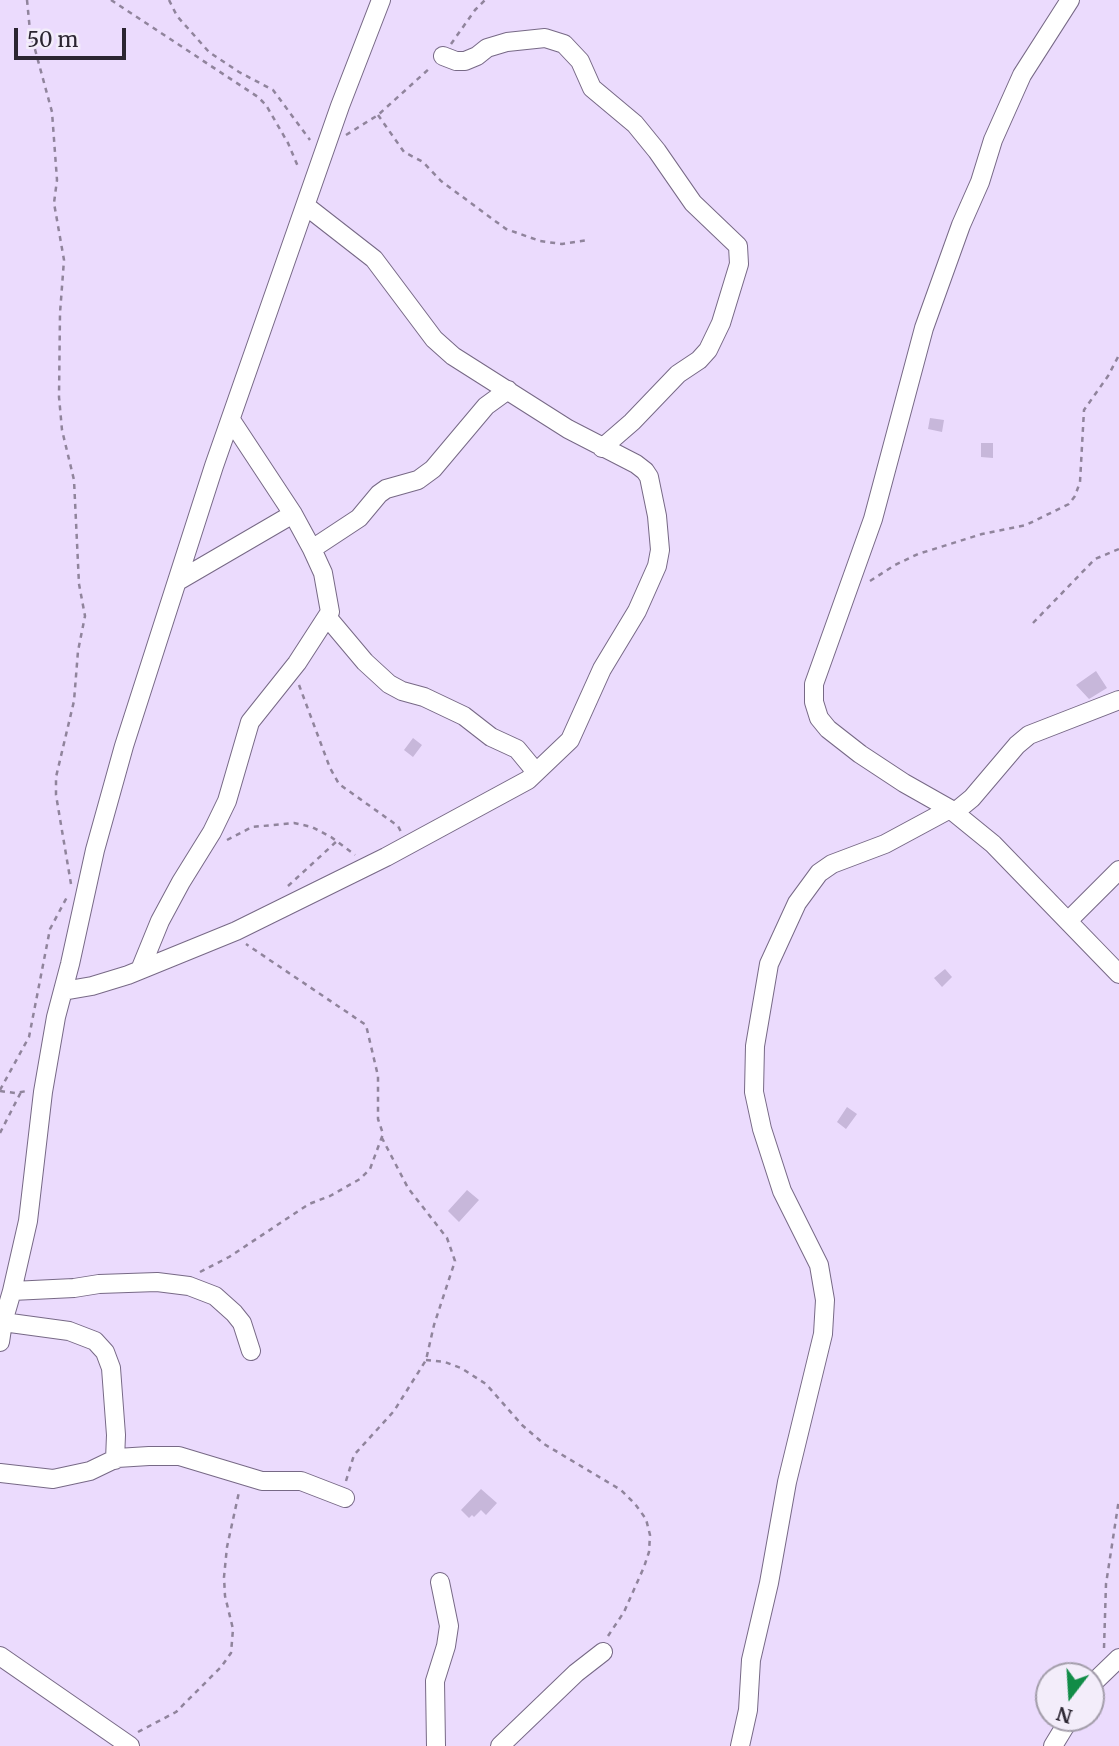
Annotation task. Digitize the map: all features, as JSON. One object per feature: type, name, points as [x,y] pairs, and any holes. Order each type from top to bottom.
[{"type":"street","points":[[0,1342],[28,1221],[44,1086],[63,991],[95,850],[124,746],[231,420],[324,153],[381,0]]},
{"type":"street","points":[[1070,0],[1022,75],[993,140],[980,182],[961,225],[924,328],[873,519],[814,684],[814,702],[819,718],[828,729],[904,783],[953,810],[993,844],[1119,974]]},
{"type":"street","points":[[443,56],[456,61],[466,61],[487,48],[507,41],[545,38],[564,44],[580,61],[592,88],[635,124],[692,203],[738,246],[739,264],[721,323],[708,350],[699,360],[678,374],[632,422],[602,448]]},
{"type":"street","points":[[63,991],[92,986],[140,970],[231,933],[436,831],[528,780],[570,740],[602,669],[649,588],[660,550],[657,516],[645,471],[469,368],[434,339],[374,259],[308,198]]},
{"type":"street","points":[[312,550],[359,519],[386,489],[408,484],[425,475],[486,406],[508,390]]},
{"type":"street","points":[[140,970],[171,901],[227,801],[250,722],[293,668],[330,612],[323,573],[293,513],[231,420]]},
{"type":"street","points":[[178,581],[293,513]]},
{"type":"street","points":[[328,618],[365,662],[389,684],[402,691],[425,697],[464,716],[491,737],[517,749],[536,772]]},
{"type":"street","points":[[740,1746],[748,1710],[751,1660],[769,1583],[787,1482],[822,1334],[825,1300],[819,1265],[782,1191],[761,1129],[754,1092],[755,1046],[769,964],[797,902],[820,873],[832,864],[885,844],[972,798],[1017,745],[1029,735],[1119,699]]},
{"type":"street","points":[[1068,921],[1119,870]]},
{"type":"street","points":[[12,1291],[157,1282],[189,1286],[215,1296],[234,1313],[242,1323],[251,1351]]},
{"type":"street","points":[[3,1322],[69,1331],[95,1341],[105,1352],[111,1368],[115,1460]]},
{"type":"street","points":[[0,1473],[53,1479],[90,1471],[115,1460],[149,1456],[179,1457],[268,1482],[301,1481],[339,1495]]},
{"type":"street","points":[[436,1746],[435,1681],[449,1626],[440,1582]]},
{"type":"street","points":[[500,1746],[605,1644]]},
{"type":"street","points":[[0,1656],[126,1743]]},
{"type":"street","points":[[1105,1671],[1119,1658]]},
{"type":"path","points":[[27,0],[30,32],[52,112],[57,180],[54,202],[64,260],[60,313],[62,430],[74,480],[79,584],[85,616],[78,651],[74,701],[55,777],[71,884]]},
{"type":"path","points":[[111,0],[234,78],[258,97],[288,143],[308,198]]},
{"type":"path","points":[[169,0],[177,16],[209,52],[273,90],[324,153],[378,115],[443,56],[485,0]]},
{"type":"path","points":[[378,115],[404,152],[423,162],[449,187],[506,229],[540,242],[562,244],[588,240]]},
{"type":"path","points":[[845,599],[882,572],[918,554],[982,534],[1026,525],[1069,503],[1080,482],[1084,410],[1119,355]]},
{"type":"path","points":[[1033,623],[1095,559],[1119,549]]},
{"type":"path","points":[[293,668],[330,768],[339,784],[398,827],[409,843]]},
{"type":"path","points":[[226,840],[252,827],[295,823],[312,827],[337,841],[368,866]]},
{"type":"path","points":[[284,891],[337,841]]},
{"type":"path","points":[[44,1086],[21,1092],[0,1091],[29,1037],[50,929],[66,897]]},
{"type":"path","points":[[179,1285],[309,1204],[360,1179],[370,1169],[382,1138],[378,1119],[378,1076],[366,1025],[292,978],[231,933]]},
{"type":"path","points":[[0,1133],[21,1092]]},
{"type":"path","points":[[339,1495],[354,1455],[394,1410],[426,1360],[434,1325],[455,1261],[447,1238],[408,1188],[382,1138]]},
{"type":"path","points":[[426,1360],[461,1368],[486,1384],[522,1426],[544,1444],[621,1490],[646,1519],[650,1535],[649,1552],[624,1612],[605,1644]]},
{"type":"path","points":[[126,1743],[176,1712],[221,1667],[230,1653],[233,1629],[225,1596],[224,1577],[227,1547],[243,1475]]},
{"type":"path","points":[[1105,1662],[1103,1626],[1106,1584],[1119,1499]]},
{"type":"building","points":[[930,418],[944,420],[942,432],[928,429]]},
{"type":"building","points":[[981,443],[993,443],[993,458],[981,457]]},
{"type":"building","points":[[1096,671],[1107,688],[1089,699],[1076,685]]},
{"type":"building","points":[[413,738],[422,745],[413,757],[404,750]]},
{"type":"building","points":[[945,969],[952,977],[942,987],[934,978]]},
{"type":"building","points":[[847,1107],[857,1114],[846,1129],[837,1122]]},
{"type":"building","points":[[467,1190],[479,1200],[459,1222],[448,1211]]},
{"type":"building","points":[[481,1489],[497,1503],[486,1515],[481,1510],[469,1518],[461,1510]]}]
